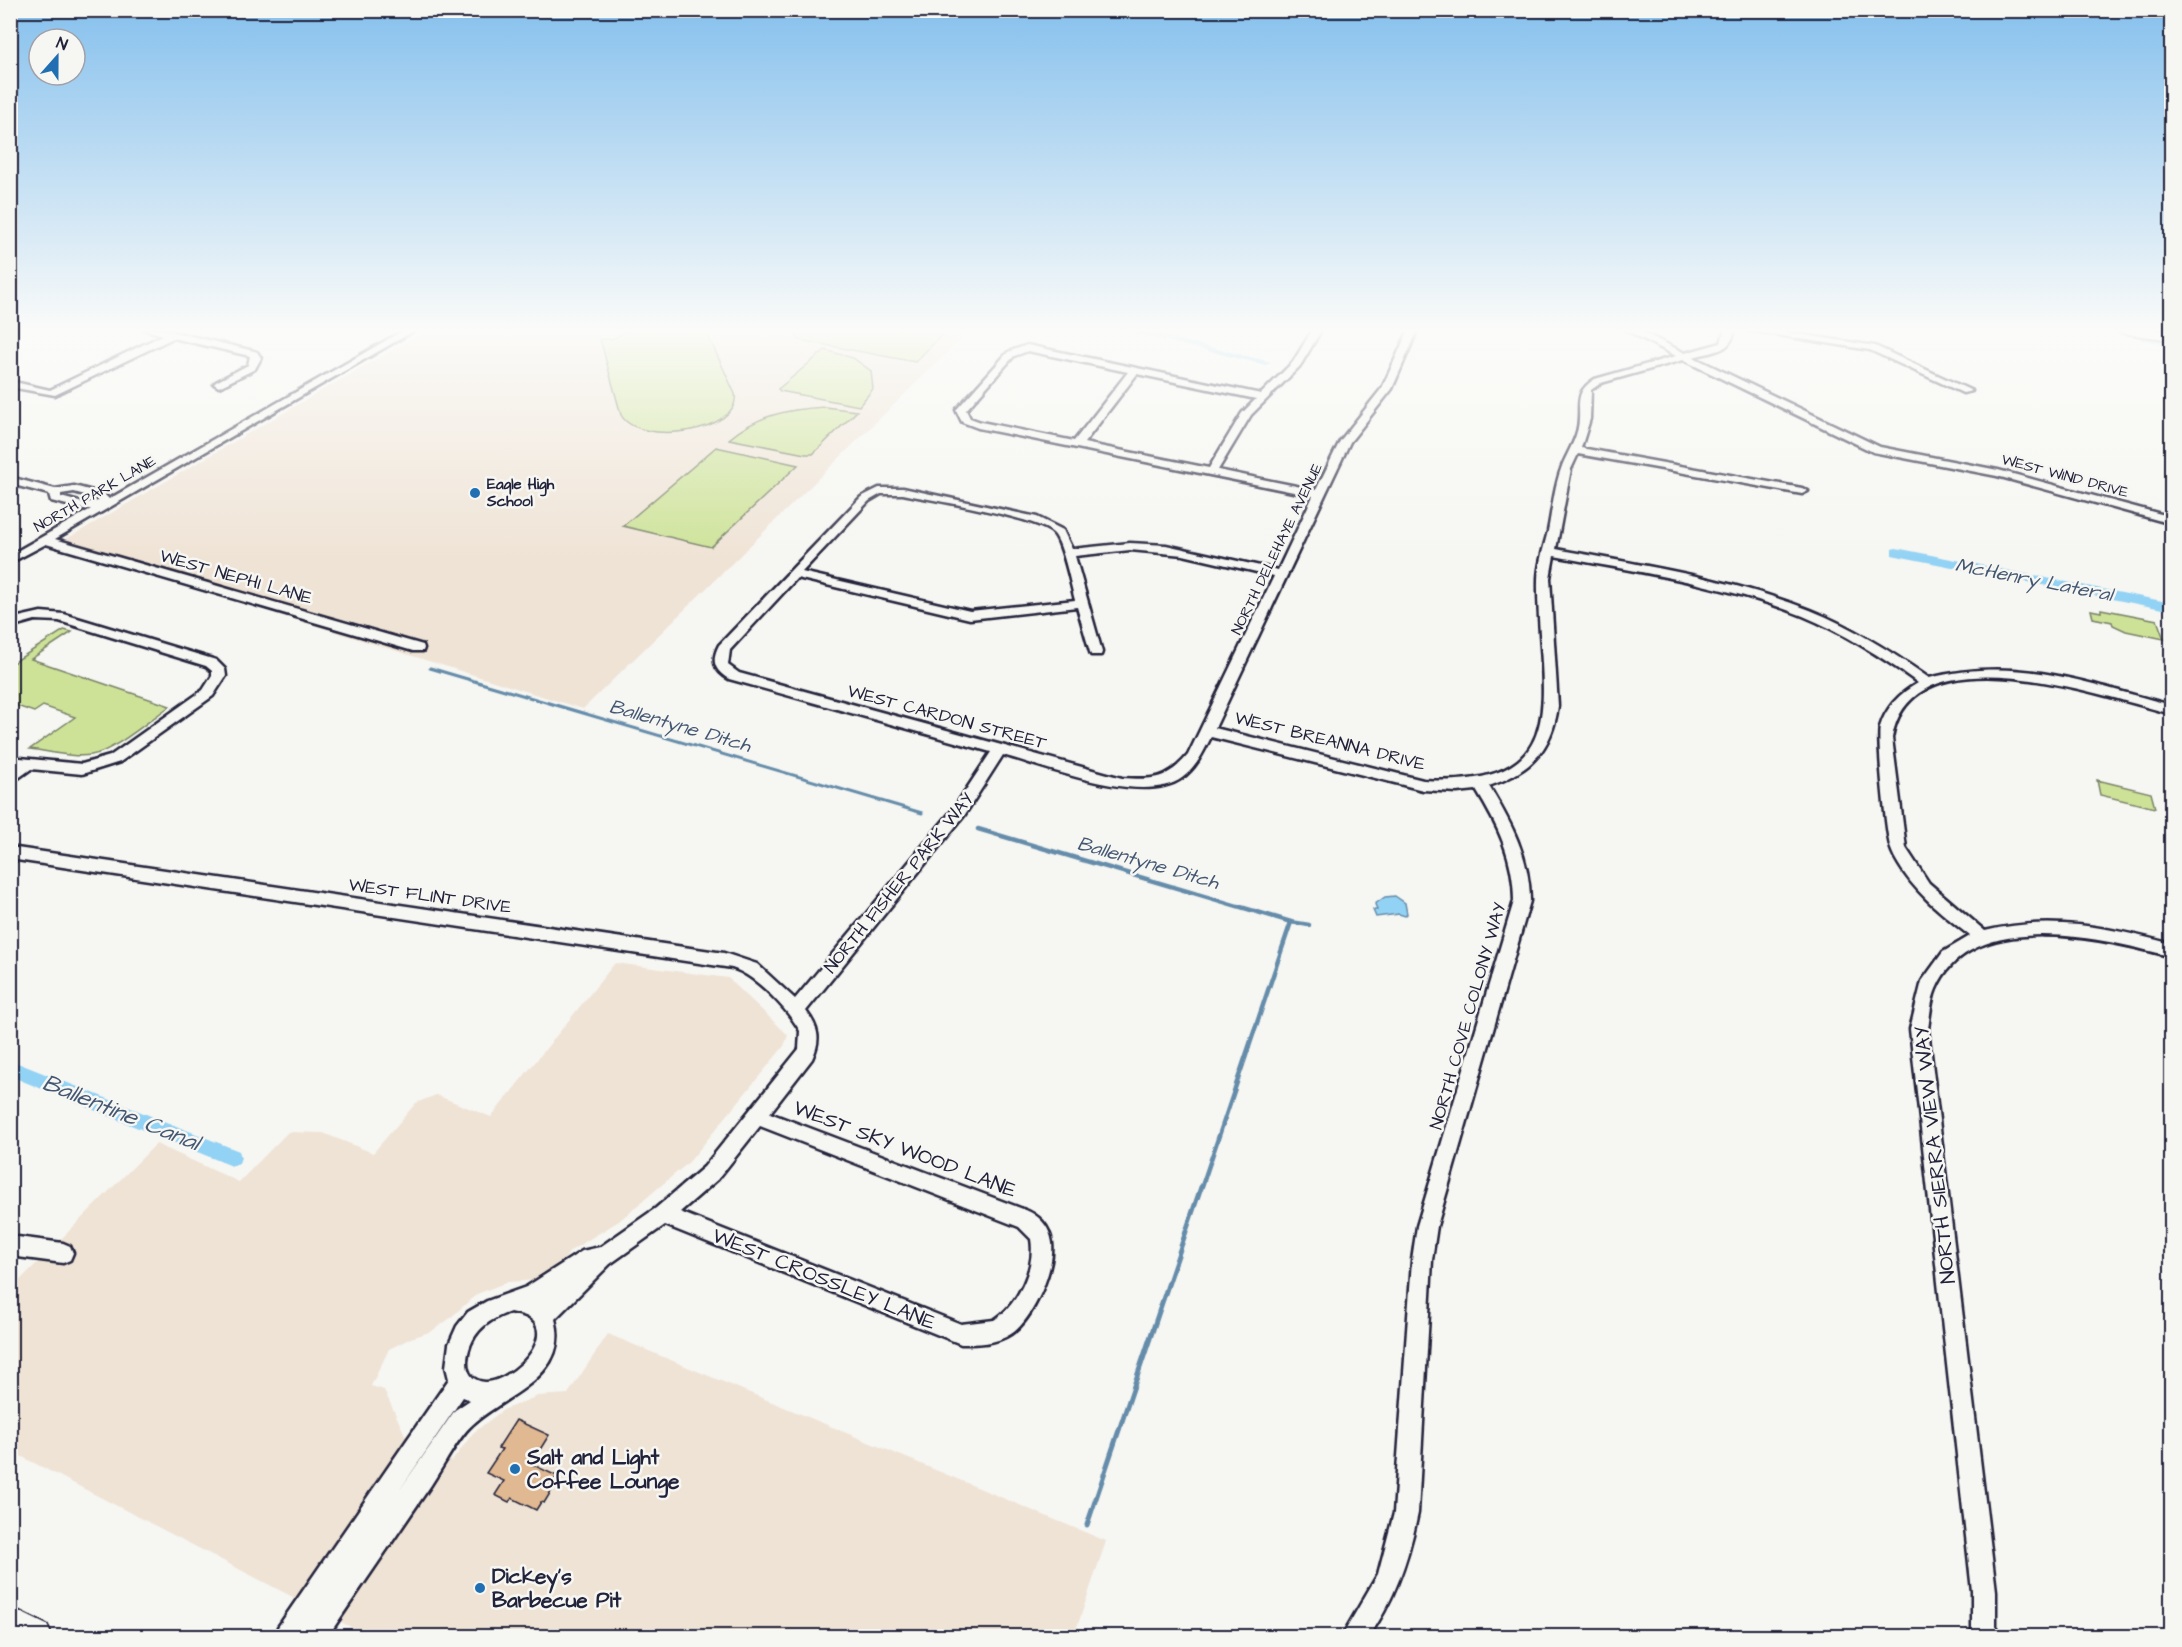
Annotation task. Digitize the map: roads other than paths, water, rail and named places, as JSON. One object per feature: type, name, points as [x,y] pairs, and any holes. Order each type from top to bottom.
[{"type":"main road","points":[[10,1623],[36,1636]]},
{"type":"street","name":"NORTH PARK LANE","points":[[10,560],[279,406]]},
{"type":"street","points":[[963,406],[961,410],[963,417],[978,425],[1319,494]]},
{"type":"street","points":[[1077,445],[1107,406]]},
{"type":"street","points":[[1212,472],[1246,413],[1253,406]]},
{"type":"street","name":"NORTH DELEHAYE AVENUE","points":[[1168,780],[1183,772],[1194,757],[1345,441],[1373,406]]},
{"type":"street","points":[[1480,784],[1502,777],[1525,763],[1538,745],[1548,724],[1551,706],[1544,586],[1566,468],[1575,450],[1585,419],[1586,406]]},
{"type":"street","name":"WEST WIND DRIVE","points":[[1785,406],[1877,450],[1998,473],[2172,521]]},
{"type":"street","points":[[1575,450],[1802,491]]},
{"type":"street","points":[[10,480],[55,492],[55,499],[83,506],[107,504]]},
{"type":"street","points":[[794,574],[865,499],[879,492],[903,491],[1037,520],[1059,532],[1068,553],[1096,652]]},
{"type":"street","name":"WEST NEPHI LANE","points":[[45,540],[418,648]]},
{"type":"street","points":[[1068,553],[1122,547],[1149,547],[1176,550],[1281,574]]},
{"type":"street","points":[[1550,552],[1695,580],[1792,608],[1871,645],[1928,684]]},
{"type":"street","points":[[794,574],[970,615],[1083,603]]},
{"type":"street","name":"WEST CARDON STREET","points":[[794,574],[724,648],[719,658],[724,671],[734,676],[1122,783],[1147,785],[1168,780]]},
{"type":"street","points":[[10,623],[30,617],[47,615],[60,617],[211,663],[218,669],[219,676],[208,693],[129,751],[98,766],[68,769],[10,762]]},
{"type":"street","points":[[1983,938],[1921,885],[1903,861],[1895,837],[1885,748],[1886,729],[1897,706],[1910,694],[1928,684],[1965,675],[2024,675],[2073,683],[2172,710]]},
{"type":"street","name":"WEST BREANNA DRIVE","points":[[1206,731],[1413,783],[1440,787],[1480,784]]},
{"type":"street","name":"NORTH FISHER PARK WAY","points":[[795,1012],[959,812],[999,750]]},
{"type":"street","points":[[10,779],[29,764]]},
{"type":"street","name":"NORTH COVE COLONY WAY","points":[[1354,1636],[1378,1602],[1401,1543],[1406,1513],[1422,1260],[1427,1226],[1522,901],[1522,873],[1515,845],[1480,784]]},
{"type":"street","name":"WEST FLINT DRIVE","points":[[10,853],[720,958],[740,963],[752,970],[795,1012],[805,1023],[810,1038],[806,1054],[757,1116]]},
{"type":"street","name":"NORTH SIERRA VIEW WAY","points":[[1984,1636],[1984,1591],[1919,1029],[1923,1001],[1932,977],[1959,950],[1983,938],[2016,930],[2068,928],[2107,933],[2172,951]]},
{"type":"street","points":[[543,1316],[603,1257],[663,1215],[711,1173],[757,1116]]},
{"type":"street","name":"WEST SKY WOOD LANE","points":[[757,1116],[1023,1218],[1036,1226],[1042,1242],[1041,1265],[1022,1309],[1005,1327],[987,1333]]},
{"type":"street","name":"WEST CROSSLEY LANE","points":[[663,1215],[961,1334],[987,1333]]},
{"type":"street","points":[[10,1246],[63,1253]]},
{"type":"street","points":[[504,1390],[487,1393],[472,1390],[461,1382],[456,1369],[455,1355],[469,1326],[494,1307],[532,1295],[589,1258],[603,1257]]},
{"type":"street","points":[[314,1636],[463,1418],[521,1381],[534,1368],[544,1352],[548,1335],[543,1316],[538,1309],[524,1303],[510,1302]]},
{"type":"street","points":[[287,1636],[461,1382]]},
{"type":"water","points":[[1395,896],[1405,903],[1407,914],[1376,917],[1373,910],[1377,910],[1375,904],[1385,897]]},
{"type":"waterway","name":"McHenry Lateral","points":[[1896,552],[2172,607]]},
{"type":"waterway","name":"Ballentyne Ditch","points":[[430,668],[922,813]]},
{"type":"waterway","name":"Ballentyne Ditch","points":[[981,830],[978,829],[1291,922]]},
{"type":"waterway","points":[[1201,1189],[1291,922]]},
{"type":"waterway","name":"Ballentyne Ditch","points":[[1291,922],[1309,925]]},
{"type":"waterway","name":"Ballentine Canal","points":[[10,1068],[232,1157]]},
{"type":"waterway","points":[[1087,1525],[1201,1187]]},
{"type":"place","name":"Eagle High School","points":[[475,493]]},
{"type":"place","name":"Salt and Light Coffee Lounge","points":[[515,1469]]},
{"type":"place","name":"Dickey's Barbecue Pit","points":[[480,1588]]}]
